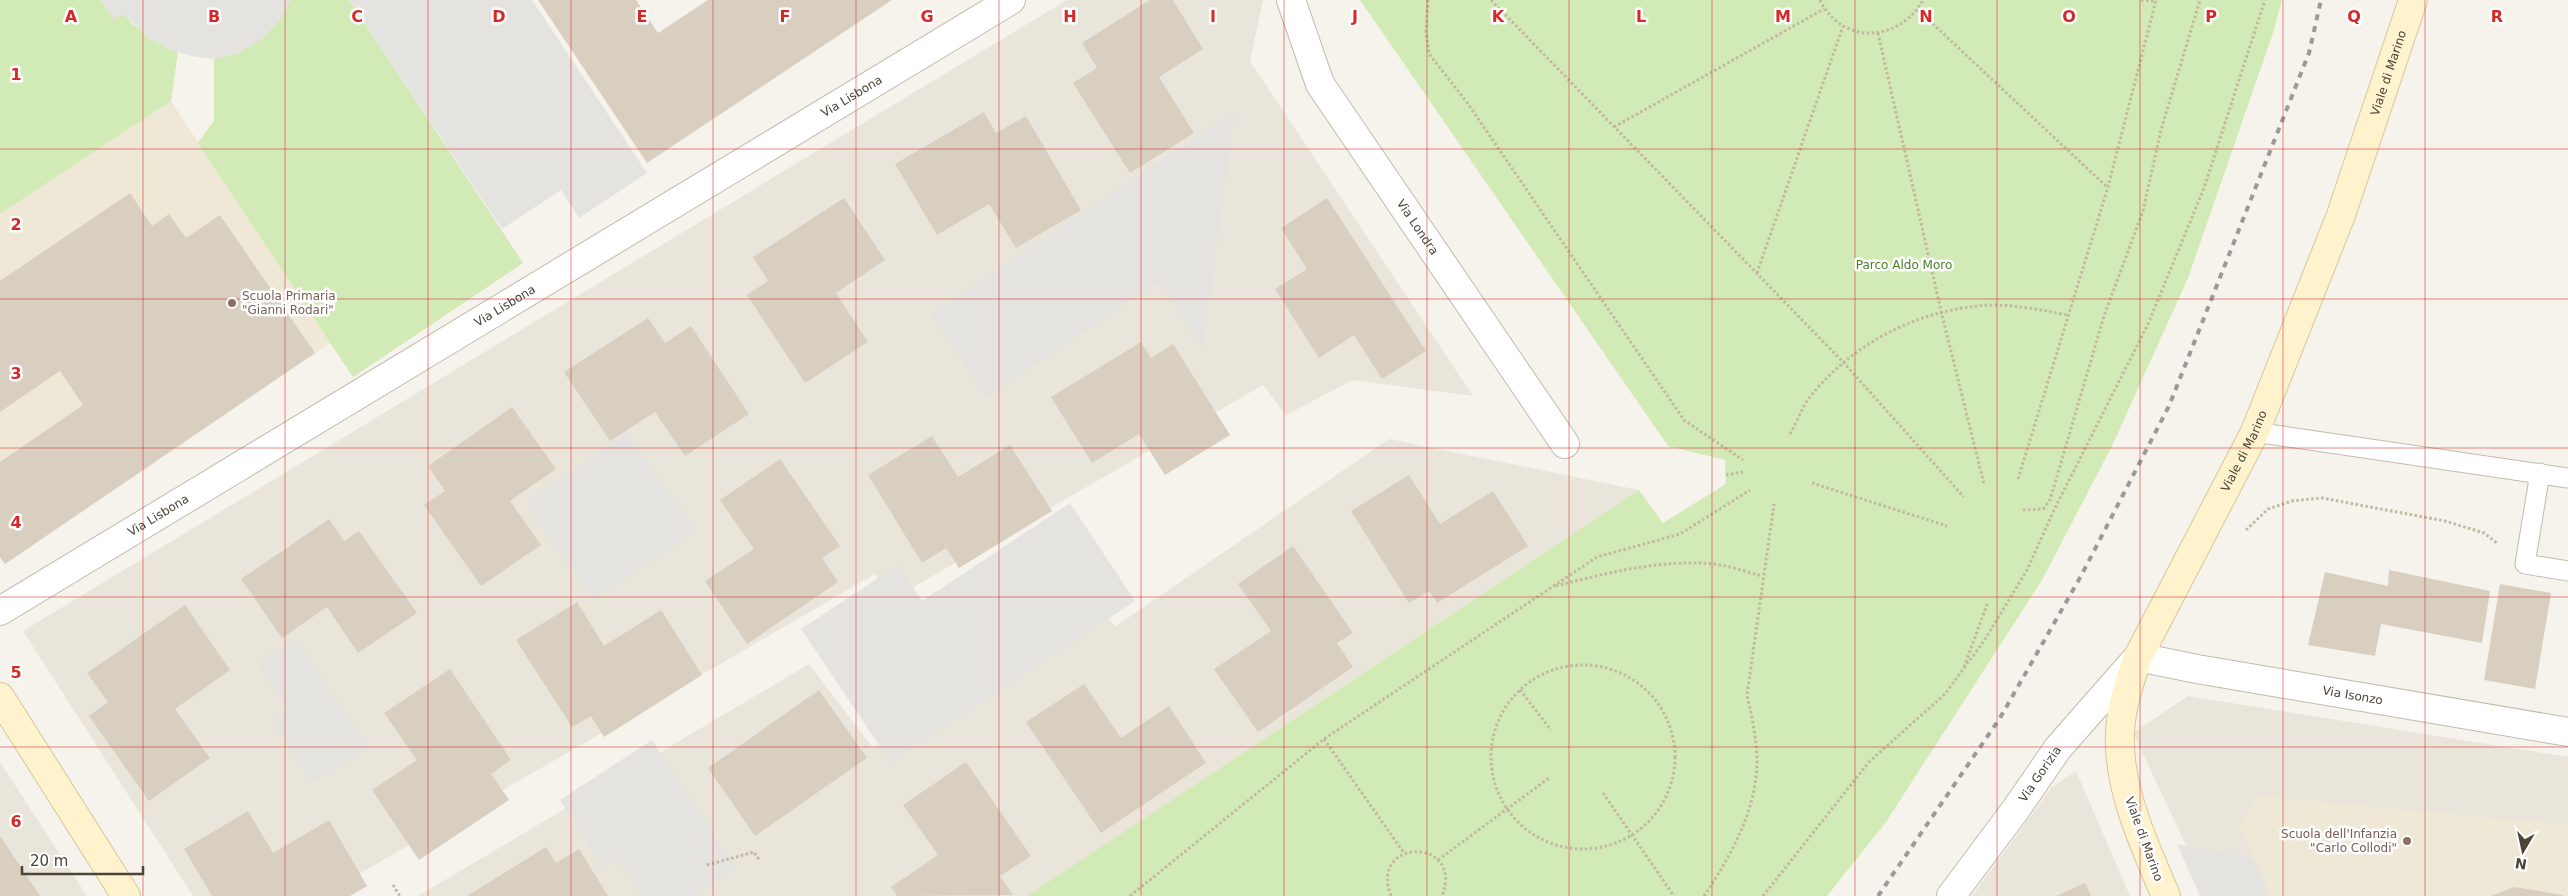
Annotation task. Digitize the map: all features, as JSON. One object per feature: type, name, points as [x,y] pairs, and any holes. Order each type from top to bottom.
[{"type":"street","name":"Via Lisbona","points":[[0,611],[1011,0]]},
{"type":"street","name":"Via Londra","points":[[1291,0],[1320,84],[1565,444]]},
{"type":"street","name":"Viale di Marino","points":[[2166,896],[2129,801],[2120,753],[2121,720],[2125,694],[2138,657],[2255,432],[2341,215],[2413,0]]},
{"type":"street","name":"Via Isonzo","points":[[2138,657],[2197,669],[2568,732]]},
{"type":"street","name":"Via Gorizia","points":[[1951,896],[2016,809],[2058,748],[2138,657]]},
{"type":"street","points":[[0,697],[126,896]]},
{"type":"lane","points":[[2255,432],[2568,478]]},
{"type":"lane","points":[[2540,473],[2525,564],[2568,571]]},
{"type":"path","points":[[1428,0],[1426,32],[1429,54],[1466,101],[1684,420],[1743,460]]},
{"type":"path","points":[[1491,0],[1842,362],[1964,497]]},
{"type":"path","points":[[1820,0],[1824,9],[1843,26],[1860,33],[1878,33],[1893,29],[1907,21],[1918,10],[1923,0]]},
{"type":"path","points":[[2018,480],[2067,314],[2108,187],[2156,0],[2141,0]]},
{"type":"path","points":[[2023,510],[2044,509],[2050,500],[2104,316],[2143,210],[2161,130],[2200,0]]},
{"type":"path","points":[[1763,896],[1869,762],[1945,694],[1984,641],[2027,570],[2054,510],[2148,324],[2204,188],[2265,0]]},
{"type":"path","points":[[1614,127],[1824,9]]},
{"type":"path","points":[[1918,10],[2108,187]]},
{"type":"path","points":[[1756,274],[1843,26]]},
{"type":"path","points":[[1878,33],[1941,311],[1984,484]]},
{"type":"path","points":[[1790,434],[1809,398],[1842,362],[1889,332],[1941,311],[1992,305],[2067,314]]},
{"type":"path","points":[[1726,475],[1743,472]]},
{"type":"path","points":[[1812,483],[1947,526]]},
{"type":"path","points":[[1130,896],[1324,739],[1597,557],[1680,534],[1750,490]]},
{"type":"path","points":[[2240,535],[2268,510],[2292,501],[2322,498],[2445,521],[2484,533],[2525,564]]},
{"type":"path","points":[[1704,896],[1722,869],[1740,833],[1754,792],[1757,763],[1754,726],[1747,695],[1762,576],[1774,504]]},
{"type":"path","points":[[1553,587],[1601,574],[1668,564],[1714,564],[1762,576]]},
{"type":"path","points":[[1962,671],[1988,602]]},
{"type":"path","points":[[1573,665],[1605,666],[1634,679],[1657,701],[1672,728],[1676,760],[1670,791],[1653,818],[1632,836],[1601,848],[1571,849],[1543,840],[1518,823],[1508,809],[1501,799],[1492,771],[1492,741],[1502,713],[1520,690],[1544,673],[1573,665]]},
{"type":"path","points":[[1520,690],[1551,730]]},
{"type":"path","points":[[1324,739],[1404,853]]},
{"type":"path","points":[[1438,860],[1550,778]]},
{"type":"path","points":[[1603,793],[1674,896]]},
{"type":"path","points":[[1391,896],[1386,877],[1395,859],[1404,853],[1422,851],[1438,860],[1446,877],[1442,896]]},
{"type":"path","points":[[707,865],[754,852],[760,861]]},
{"type":"path","points":[[393,885],[400,896]]},
{"type":"shaded area","points":[[101,0],[290,0],[279,21],[262,39],[240,52],[214,59],[191,56],[171,50],[151,40],[123,14],[114,20]]},
{"type":"shaded area","name":"Scuola Primaria \"Gianni Rodari\"","points":[[290,0],[349,0],[523,263],[353,377],[330,343],[5,564],[0,557],[0,214],[171,101],[198,142],[214,121],[214,59],[240,52],[279,21]]},
{"type":"shaded area","points":[[349,0],[532,0],[647,173],[579,218],[561,190],[502,229]]},
{"type":"shaded area","points":[[1067,0],[1263,0],[1250,61],[1473,396],[1353,380],[1286,415],[1263,385],[891,600],[875,574],[321,896],[193,896],[23,631]]},
{"type":"shaded area","points":[[1235,111],[1203,349],[1159,282],[986,397],[930,314]]},
{"type":"shaded area","points":[[628,433],[696,531],[593,601],[526,502]]},
{"type":"shaded area","points":[[1389,439],[1639,490],[1027,896],[418,896],[809,664],[873,748],[1090,602],[1116,626]]},
{"type":"shaded area","points":[[1070,503],[1135,601],[891,763],[801,629],[898,565],[922,601]]},
{"type":"shaded area","points":[[295,638],[368,747],[313,783],[272,721],[288,710],[257,662]]},
{"type":"shaded area","points":[[2188,696],[2568,757],[2568,896],[2210,896],[2133,733]]},
{"type":"shaded area","points":[[652,740],[736,869],[693,896],[642,896],[617,858],[604,867],[560,800]]},
{"type":"shaded area","points":[[0,762],[87,896],[0,896]]},
{"type":"shaded area","points":[[2076,771],[2130,896],[1972,896],[2051,788]]},
{"type":"shaded area","name":"Scuola dell'Infanzia \"Carlo Collodi\"","points":[[2259,796],[2568,825],[2568,896],[2272,896],[2239,826]]},
{"type":"shaded area","points":[[2177,844],[2252,858],[2268,896],[2200,896]]},
{"type":"green space","points":[[0,0],[101,0],[114,19],[123,13],[133,25],[171,50],[178,52],[171,101],[0,214]]},
{"type":"green space","points":[[290,0],[349,0],[523,263],[353,377],[198,143],[214,121],[214,59],[240,52],[279,21]]},
{"type":"green space","name":"Parco Aldo Moro","points":[[1360,0],[2282,0],[2273,33],[2188,278],[2112,446],[2042,580],[1886,822],[1827,896],[1027,896],[1639,490],[1663,523],[1726,484],[1725,460],[1668,446]]},
{"type":"building","points":[[538,0],[636,0],[658,33],[708,0],[892,0],[647,163]]},
{"type":"building","points":[[1150,0],[1173,0],[1203,49],[1159,77],[1194,133],[1130,173],[1073,83],[1097,68],[1082,43]]},
{"type":"building","points":[[984,112],[996,133],[1026,116],[1081,210],[1016,248],[989,204],[937,235],[895,164]]},
{"type":"building","points":[[130,193],[152,226],[169,214],[186,238],[220,215],[315,353],[5,564],[0,557],[0,462],[83,405],[60,371],[0,412],[0,281]]},
{"type":"building","points":[[844,198],[885,260],[836,293],[868,342],[805,383],[747,295],[768,281],[753,257]]},
{"type":"building","points":[[1327,198],[1426,351],[1382,379],[1354,335],[1319,358],[1275,289],[1307,269],[1281,228]]},
{"type":"building","points":[[648,318],[665,343],[691,326],[749,414],[685,456],[655,412],[610,441],[564,372]]},
{"type":"building","points":[[1141,342],[1151,358],[1173,344],[1230,435],[1165,475],[1139,434],[1092,463],[1051,397]]},
{"type":"building","points":[[512,407],[556,469],[510,501],[541,545],[481,586],[424,505],[445,491],[428,466]]},
{"type":"building","points":[[932,436],[958,477],[1010,445],[1052,511],[959,568],[946,548],[922,563],[868,475]]},
{"type":"building","points":[[780,459],[840,546],[822,558],[838,582],[747,644],[705,581],[754,549],[720,500]]},
{"type":"building","points":[[1409,475],[1440,524],[1493,491],[1528,546],[1437,603],[1429,591],[1409,603],[1351,511]]},
{"type":"building","points":[[329,519],[344,541],[359,531],[417,613],[358,653],[327,607],[282,638],[241,579]]},
{"type":"building","points":[[1293,546],[1353,633],[1337,643],[1353,667],[1258,732],[1214,669],[1271,631],[1238,584]]},
{"type":"building","points":[[2389,570],[2490,591],[2482,643],[2381,624],[2375,656],[2308,645],[2325,572],[2388,586]]},
{"type":"building","points":[[2500,584],[2551,593],[2535,689],[2484,680]]},
{"type":"building","points":[[577,602],[604,646],[661,610],[702,675],[604,737],[591,716],[572,727],[516,640]]},
{"type":"building","points":[[185,605],[230,670],[175,709],[210,758],[149,801],[89,716],[108,702],[87,673]]},
{"type":"building","points":[[450,669],[511,760],[491,774],[509,800],[419,860],[372,790],[417,760],[384,713]]},
{"type":"building","points":[[1084,684],[1121,738],[1169,706],[1206,763],[1101,833],[1026,722]]},
{"type":"building","points":[[819,690],[867,758],[755,836],[708,768]]},
{"type":"building","points":[[966,762],[1031,856],[1000,876],[1013,895],[897,896],[891,887],[938,855],[903,805]]},
{"type":"building","points":[[248,811],[273,853],[329,820],[367,886],[350,896],[212,896],[184,849]]},
{"type":"building","points":[[0,836],[40,896],[0,896]]},
{"type":"building","points":[[546,847],[556,863],[579,849],[608,896],[467,896]]},
{"type":"building","points":[[2085,883],[2091,896],[2056,896]]},
{"type":"building","points":[[2514,887],[2563,895],[2563,896],[2491,896]]},
{"type":"railway","points":[[1878,896],[2000,718],[2081,576],[2169,406],[2309,53],[2321,0]]},
{"type":"place","name":"Scuola Primaria \"Gianni Rodari\"","points":[[232,303]]},
{"type":"place","name":"Scuola dell'Infanzia \"Carlo Collodi\"","points":[[2407,841]]}]
